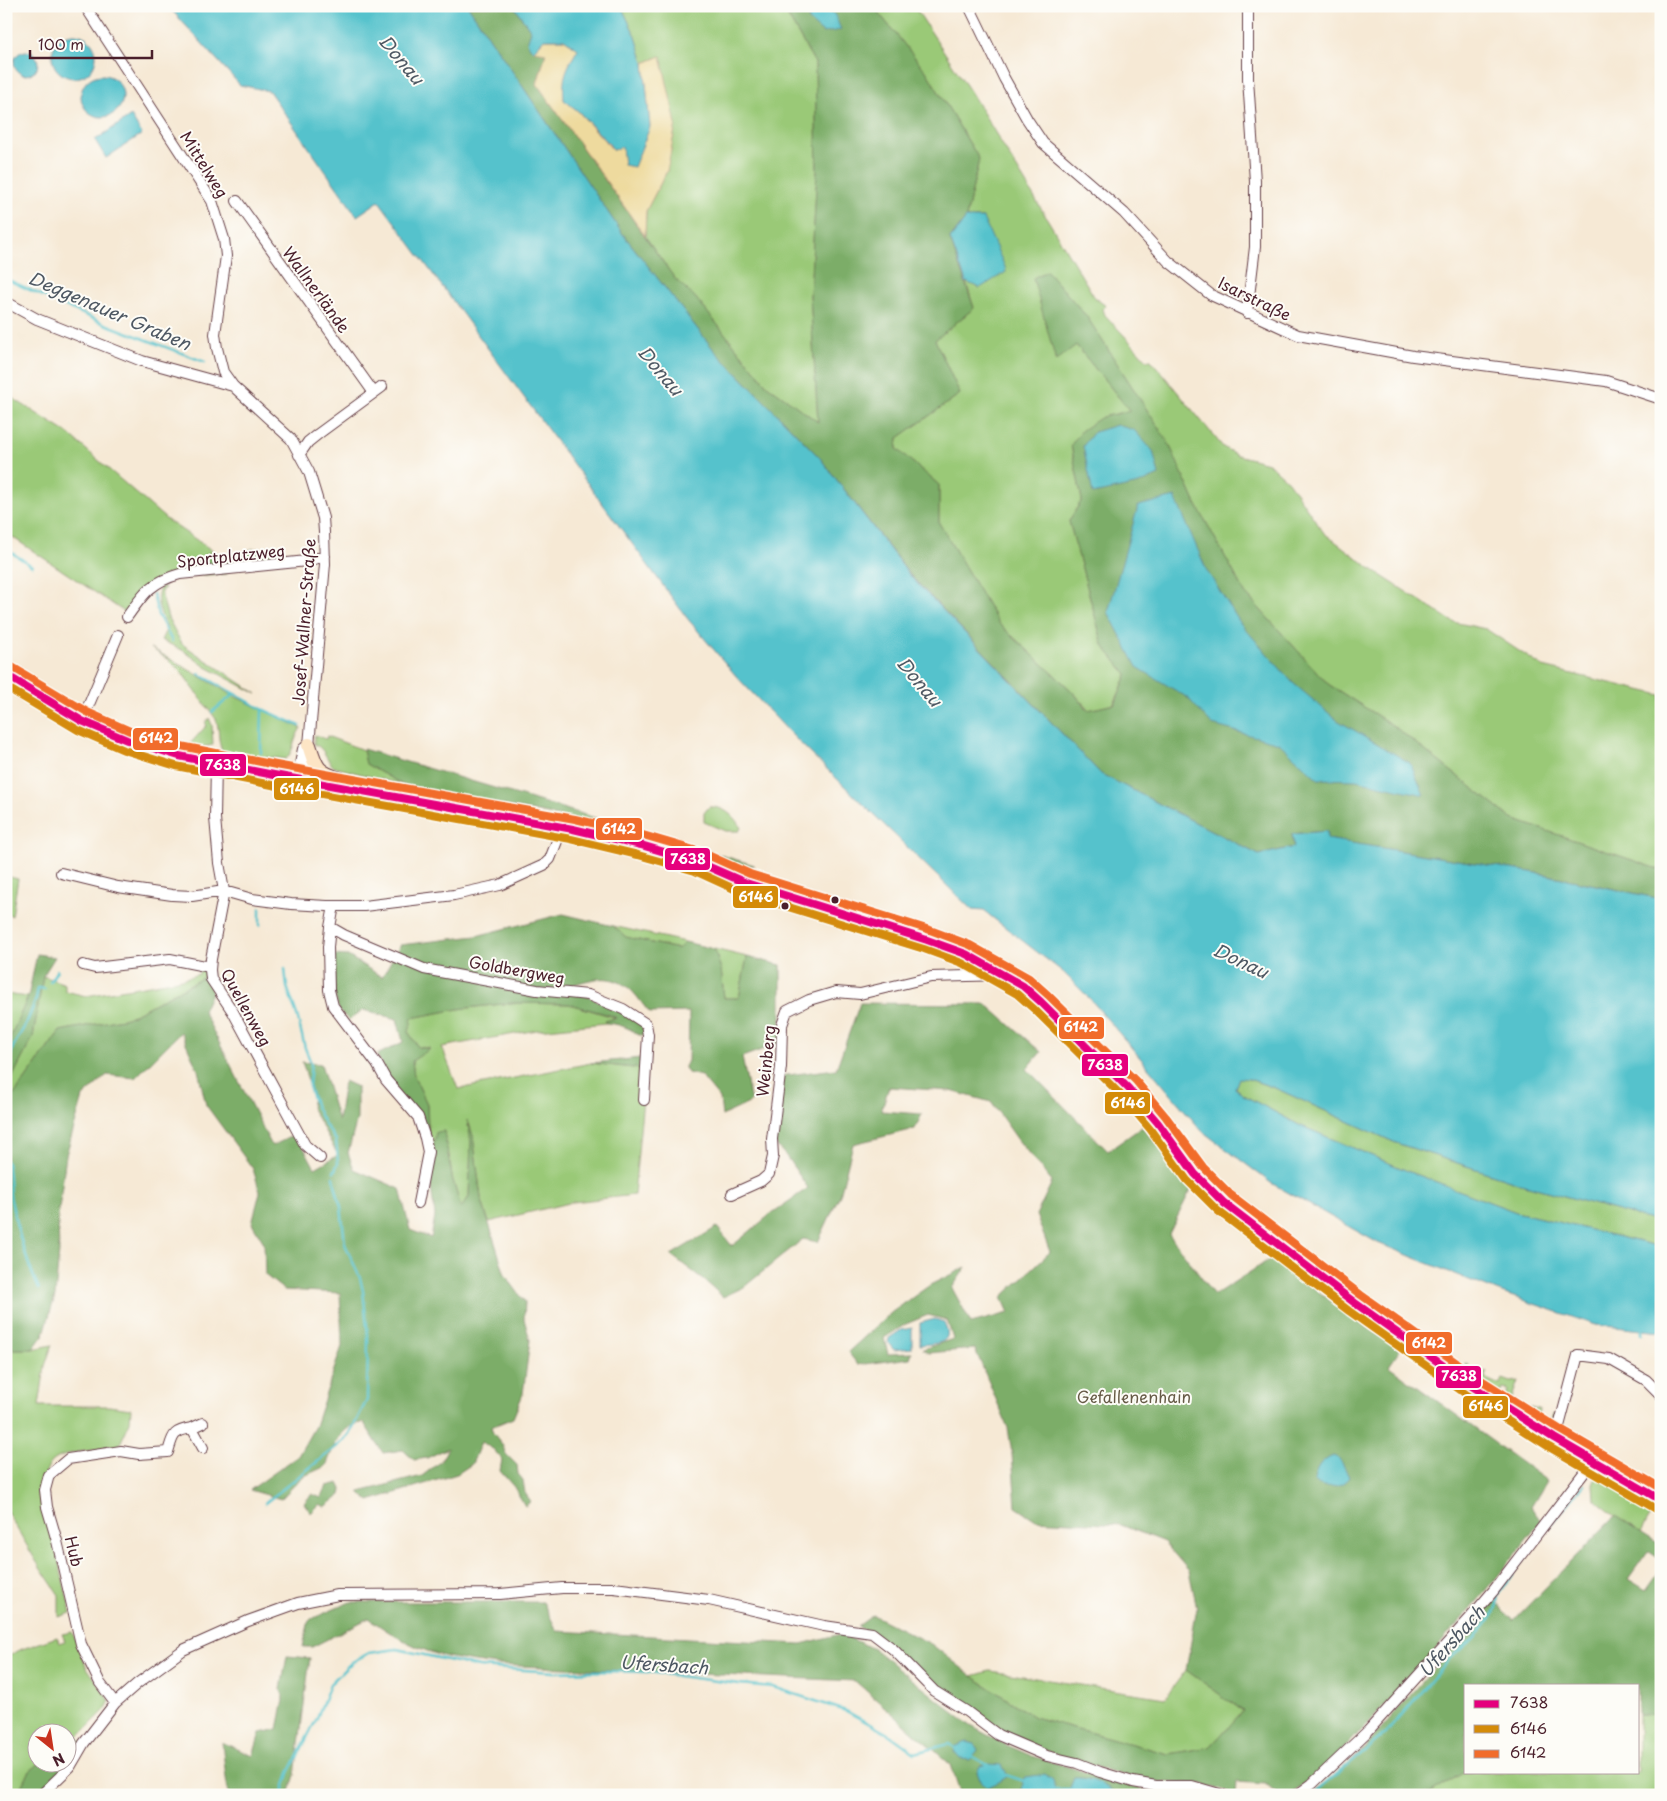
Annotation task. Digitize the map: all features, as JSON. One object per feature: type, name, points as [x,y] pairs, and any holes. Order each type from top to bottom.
[{"type":"main road","points":[[6,675],[82,721],[127,740],[179,756],[560,827],[643,845],[698,862],[746,883],[966,954],[1024,986],[1041,1002],[1128,1088],[1158,1123],[1195,1174],[1224,1202],[1355,1303],[1456,1375],[1554,1438],[1661,1500]]},
{"type":"main road","points":[[309,745],[315,764],[323,774],[369,786],[378,794]]},
{"type":"street","name":"Mittelweg","points":[[85,6],[212,201],[224,239],[226,256],[215,334],[220,363],[233,386]]},
{"type":"street","name":"Isarstraße","points":[[969,6],[1008,86],[1043,143],[1124,213],[1168,261],[1211,295],[1298,335],[1413,356],[1606,381],[1661,399]]},
{"type":"street","points":[[1247,313],[1255,247],[1255,181],[1248,79],[1248,6]]},
{"type":"street","name":"Wallnerlände","points":[[237,201],[378,390],[308,442],[299,455]]},
{"type":"street","name":"Josef-Wallner-Straße","points":[[6,302],[37,319],[142,361],[233,386],[291,440],[309,472],[323,518],[325,556],[309,745],[303,749],[302,780]]},
{"type":"street","name":"Sportplatzweg","points":[[127,618],[152,586],[165,578],[180,574],[307,561],[325,556]]},
{"type":"street","points":[[82,721],[118,635]]},
{"type":"street","name":"Quellenweg","points":[[216,764],[216,818],[219,863],[224,891],[210,967],[211,979],[233,1012],[305,1145],[320,1158]]},
{"type":"street","points":[[61,873],[118,887],[172,895],[192,896],[224,891],[252,900],[334,906],[364,906],[454,895],[500,884],[544,865],[550,859],[559,836],[560,827]]},
{"type":"street","points":[[334,906],[328,947],[329,990],[333,1006],[377,1064],[386,1080],[418,1118],[428,1152],[418,1203]]},
{"type":"street","name":"Goldbergweg","points":[[330,926],[344,935],[424,969],[537,990],[588,995],[623,1009],[646,1024],[648,1035],[644,1100]]},
{"type":"street","points":[[83,965],[95,968],[170,959],[210,967]]},
{"type":"street","name":"Weinberg","points":[[732,1194],[761,1181],[769,1174],[773,1156],[772,1139],[781,1067],[782,1025],[787,1011],[809,1000],[836,992],[860,994],[931,977],[1005,975]]},
{"type":"street","points":[[1554,1438],[1558,1430],[1578,1355],[1609,1359],[1646,1380],[1661,1395]]},
{"type":"street","points":[[203,1423],[192,1428],[203,1448]]},
{"type":"street","name":"Hub","points":[[115,1703],[100,1684],[81,1644],[66,1577],[47,1507],[45,1490],[49,1475],[68,1459],[121,1451],[139,1454],[168,1452],[170,1440],[174,1435],[192,1428]]},
{"type":"street","points":[[1297,1795],[1312,1784],[1368,1731],[1471,1617],[1593,1461]]},
{"type":"street","points":[[41,1795],[70,1767],[84,1743],[115,1703],[138,1683],[183,1650],[248,1621],[298,1603],[338,1594],[491,1594],[562,1588],[614,1588],[709,1600],[824,1626],[872,1633],[893,1649],[934,1691],[966,1711],[998,1735],[1047,1756],[1077,1763],[1134,1782],[1156,1786],[1192,1786],[1223,1795]]},
{"type":"green space","points":[[468,6],[514,6],[546,53],[537,84],[675,279],[694,296],[767,385],[818,422],[810,295],[817,171],[815,63],[782,6],[806,6],[809,21],[835,15],[825,6],[873,6],[926,71],[979,159],[966,218],[950,239],[974,308],[935,340],[960,394],[898,438],[897,449],[939,485],[939,523],[999,624],[1072,691],[1088,710],[1115,704],[1127,675],[1103,645],[1069,521],[1082,500],[1071,445],[1082,430],[1102,417],[1130,411],[1076,345],[1056,361],[1033,278],[1047,271],[1087,317],[1169,444],[1194,500],[1245,593],[1328,684],[1395,727],[1512,819],[1661,870],[1661,899],[1543,874],[1326,839],[1326,831],[1292,834],[1294,847],[1259,855],[1101,774],[911,576],[820,458],[714,350],[622,233]]},
{"type":"green space","points":[[621,6],[782,6],[815,63],[817,171],[810,295],[818,422],[767,385],[694,296],[675,279],[645,236],[646,211],[667,171],[661,56],[644,63],[636,37]]},
{"type":"green space","points":[[873,6],[914,6],[970,91],[1095,298],[1106,306],[1103,309],[1105,315],[1147,360],[1151,360],[1223,447],[1237,455],[1268,463],[1288,481],[1324,533],[1377,573],[1453,622],[1486,629],[1543,667],[1661,695],[1661,870],[1512,819],[1395,727],[1328,684],[1245,593],[1194,500],[1169,444],[1087,317],[1047,271],[1055,360],[1076,345],[1130,411],[1102,417],[1071,445],[1082,500],[1069,521],[1103,645],[1127,675],[1114,704],[1089,710],[1072,691],[999,624],[939,523],[939,485],[897,449],[898,438],[960,394],[935,340],[974,308],[966,282],[980,288],[983,218],[966,218],[979,159],[926,71]]},
{"type":"green space","points":[[6,394],[66,432],[167,520],[225,559],[227,574],[165,577],[126,613],[6,533]]},
{"type":"green space","points":[[252,549],[278,549],[292,554],[289,560],[259,563],[253,560],[243,565],[238,562],[232,565],[226,564],[216,567],[186,568],[209,552],[225,556]]},
{"type":"green space","points":[[161,586],[165,588],[161,593],[168,618],[182,644],[257,694],[206,667],[184,651],[161,640],[167,628],[158,602]]},
{"type":"green space","points":[[151,648],[236,697],[301,728],[289,756],[286,759],[223,753],[216,719],[182,673],[170,661]]},
{"type":"green space","points":[[209,718],[212,725],[213,745],[187,750],[188,746],[207,725],[205,723]]},
{"type":"green space","points":[[314,735],[326,739],[327,736],[363,750],[366,764],[403,785],[334,767],[321,748],[314,744]]},
{"type":"green space","points":[[363,749],[754,865],[739,871],[567,818],[403,785],[366,764]]},
{"type":"green space","points":[[709,807],[719,808],[728,813],[741,828],[739,831],[725,831],[704,822],[704,813]]},
{"type":"green space","points":[[6,876],[18,879],[12,916],[6,913]]},
{"type":"green space","points":[[563,914],[613,926],[626,937],[678,949],[685,942],[714,949],[721,969],[724,998],[739,998],[747,957],[781,965],[781,1043],[742,1057],[751,1102],[722,1116],[720,1099],[701,1076],[688,1073],[684,1066],[688,1061],[689,1012],[650,1013],[625,985],[610,979],[596,979],[572,985],[570,993],[588,996],[645,1024],[647,1035],[639,1035],[623,1026],[604,1021],[616,1018],[613,1016],[569,1004],[511,1003],[458,1009],[412,1018],[409,1033],[418,1047],[430,1049],[412,1061],[414,1076],[427,1104],[428,1139],[387,1076],[377,1055],[403,1042],[397,1019],[363,1010],[349,1020],[339,1011],[333,990],[332,955],[348,956],[382,977],[400,945],[476,936]]},
{"type":"green space","points":[[613,926],[685,942],[678,949],[626,937]]},
{"type":"green space","points":[[714,949],[747,957],[739,998],[724,998],[721,969]]},
{"type":"green space","points":[[37,954],[55,957],[43,976],[33,1037],[6,1090],[6,1047],[28,997]]},
{"type":"green space","points":[[199,967],[204,969],[206,976],[127,1018],[60,1031],[6,1106],[6,1090],[33,1037],[43,976],[65,984],[65,991],[86,996],[178,980],[199,974]]},
{"type":"green space","points":[[206,976],[212,991],[203,1011],[272,1146],[296,1134],[315,1168],[338,1155],[311,1107],[313,1096],[302,1062],[321,1064],[338,1121],[344,1081],[357,1087],[357,1119],[348,1153],[354,1169],[400,1189],[410,1230],[431,1238],[435,1216],[430,1181],[430,1162],[436,1132],[444,1131],[452,1177],[461,1208],[469,1197],[471,1142],[467,1120],[473,1136],[481,1198],[505,1275],[525,1302],[524,1319],[530,1340],[523,1394],[513,1418],[491,1427],[506,1454],[517,1465],[518,1474],[523,1480],[525,1493],[530,1500],[525,1506],[514,1487],[500,1471],[502,1459],[493,1449],[481,1442],[472,1464],[457,1474],[369,1501],[359,1492],[422,1476],[441,1461],[448,1448],[427,1458],[414,1460],[403,1450],[383,1453],[364,1423],[349,1427],[335,1444],[326,1466],[302,1477],[281,1499],[250,1490],[298,1456],[315,1426],[342,1346],[340,1293],[284,1290],[265,1275],[264,1243],[252,1223],[260,1192],[253,1169],[206,1105],[198,1070],[181,1032],[135,1078],[107,1075],[83,1097],[66,1155],[58,1217],[59,1252],[55,1296],[44,1334],[33,1349],[12,1349],[6,1328],[6,1106],[60,1031],[127,1018]]},
{"type":"green space","points":[[6,994],[28,997],[6,1047]]},
{"type":"green space","points":[[511,1003],[569,1004],[617,1018],[604,1021],[606,1023],[537,1030],[442,1047],[458,1089],[591,1063],[642,1069],[643,1099],[634,1195],[573,1202],[489,1222],[481,1198],[473,1136],[469,1123],[471,1142],[469,1197],[461,1208],[452,1177],[449,1154],[430,1162],[427,1104],[414,1076],[412,1061],[429,1048],[418,1047],[409,1033],[411,1018],[458,1009]]},
{"type":"green space","name":"Gefallenenhain","points":[[860,1003],[986,1004],[1041,1052],[1027,1069],[1108,1151],[1142,1127],[1193,1185],[1169,1234],[1214,1295],[1275,1256],[1340,1309],[1400,1350],[1389,1366],[1547,1481],[1531,1507],[1541,1521],[1486,1591],[1401,1689],[1334,1759],[1297,1790],[1286,1795],[1279,1795],[1266,1784],[1237,1782],[1236,1795],[1203,1784],[1143,1781],[1060,1756],[1010,1738],[942,1693],[858,1626],[873,1615],[931,1644],[972,1676],[1034,1717],[1168,1754],[1210,1747],[1243,1711],[1186,1670],[1197,1608],[1189,1571],[1164,1542],[1121,1525],[1036,1520],[1016,1507],[1008,1428],[975,1349],[928,1353],[923,1349],[953,1339],[947,1320],[928,1315],[906,1324],[884,1338],[888,1354],[912,1353],[910,1358],[858,1365],[848,1352],[892,1312],[930,1285],[966,1267],[952,1288],[971,1323],[1009,1313],[1002,1297],[1050,1252],[1036,1215],[1052,1182],[1018,1140],[991,1102],[951,1091],[889,1087],[881,1111],[922,1114],[915,1129],[853,1144],[840,1195],[818,1242],[803,1239],[744,1287],[723,1297],[671,1255],[717,1227],[732,1246],[772,1213],[808,1188],[786,1156],[771,1139],[780,1076],[836,1069]]},
{"type":"green space","points":[[641,1058],[642,1069],[591,1063]]},
{"type":"green space","points":[[1239,1077],[1275,1088],[1396,1143],[1525,1185],[1661,1223],[1661,1247],[1516,1212],[1410,1172],[1299,1125],[1243,1095],[1235,1088]]},
{"type":"green space","points":[[6,1328],[12,1349],[33,1349],[52,1345],[45,1366],[39,1406],[109,1406],[131,1409],[130,1422],[118,1448],[65,1455],[52,1462],[45,1474],[41,1488],[71,1613],[59,1617],[59,1595],[36,1561],[6,1510]]},
{"type":"green space","points":[[1466,1364],[1469,1365],[1467,1370],[1482,1377],[1487,1372],[1484,1378],[1500,1385],[1503,1379],[1511,1382],[1518,1381],[1512,1398],[1515,1404],[1539,1410],[1538,1417],[1551,1420],[1553,1414],[1557,1417],[1547,1423],[1541,1423],[1505,1399],[1508,1390],[1502,1389],[1499,1396],[1463,1372]]},
{"type":"green space","points":[[1598,1474],[1655,1508],[1641,1533],[1594,1499],[1593,1484]]},
{"type":"green space","points":[[339,1483],[342,1489],[341,1495],[325,1507],[320,1504],[311,1513],[304,1503],[312,1494],[321,1498],[327,1486]]},
{"type":"green space","points":[[1615,1516],[1661,1545],[1661,1560],[1648,1551],[1628,1579],[1646,1590],[1661,1569],[1661,1716],[1640,1715],[1640,1684],[1464,1684],[1464,1772],[1427,1795],[1308,1795],[1334,1777],[1357,1755],[1494,1600],[1513,1621]]},
{"type":"green space","points":[[350,1602],[543,1602],[557,1631],[801,1644],[841,1634],[874,1649],[971,1726],[1004,1744],[1032,1756],[1144,1790],[1191,1790],[1207,1795],[1112,1795],[1113,1791],[1069,1790],[1073,1795],[1051,1795],[1055,1790],[1023,1779],[1022,1791],[1032,1795],[961,1795],[951,1765],[855,1681],[498,1665],[454,1658],[427,1651],[397,1637],[369,1618],[312,1647],[303,1647],[309,1620]]},
{"type":"green space","points":[[72,1632],[86,1666],[110,1701],[105,1710],[78,1737],[78,1724],[28,1724],[28,1774],[20,1788],[6,1795],[6,1657],[22,1649],[57,1637],[60,1643],[65,1641],[62,1634]]},
{"type":"green space","points":[[287,1656],[310,1658],[295,1775],[289,1795],[230,1795],[227,1787],[222,1742],[253,1756],[260,1733],[278,1729],[284,1700],[281,1689]]},
{"type":"green space","points":[[1186,1670],[1243,1711],[1210,1747],[1168,1754],[1034,1717],[972,1676],[990,1671],[1165,1698]]},
{"type":"green space","points":[[1640,1715],[1661,1716],[1661,1795],[1427,1795],[1464,1772],[1464,1774],[1640,1774]]},
{"type":"green space","points":[[78,1738],[84,1743],[78,1753]]},
{"type":"green space","points":[[28,1774],[63,1774],[41,1795],[9,1795],[20,1788]]},
{"type":"sand","points":[[544,39],[564,39],[579,49],[570,62],[564,100],[578,111],[613,150],[650,127],[644,63],[661,56],[676,124],[667,171],[646,211],[645,236],[537,84],[546,53],[533,51]]},
{"type":"water","name":"Donau","points":[[168,6],[468,6],[622,233],[714,350],[820,458],[911,577],[1101,774],[1259,855],[1294,847],[1292,834],[1327,831],[1327,839],[1543,874],[1661,899],[1661,1223],[1525,1185],[1396,1143],[1275,1088],[1249,1079],[1239,1078],[1235,1088],[1243,1095],[1299,1125],[1410,1172],[1516,1212],[1661,1247],[1661,1332],[1596,1325],[1499,1292],[1378,1243],[1271,1183],[1202,1131],[1092,1001],[1063,972],[984,911],[972,910],[797,740],[737,677],[687,618],[379,201],[357,216],[269,91],[240,85]]},
{"type":"water","points":[[514,6],[621,6],[636,37],[644,63],[650,127],[634,167],[624,165],[622,147],[613,150],[578,111],[564,100],[566,73],[578,49],[564,39],[544,39],[533,51],[527,43],[531,31]]},
{"type":"water","points":[[806,6],[825,6],[835,15],[841,30],[823,33],[809,21]]},
{"type":"water","points":[[74,34],[86,38],[92,44],[96,56],[92,68],[86,74],[74,78],[62,74],[56,68],[52,56],[56,44],[62,38]]},
{"type":"water","points":[[26,51],[31,52],[37,58],[37,68],[31,74],[26,75],[21,74],[15,68],[14,63],[15,58],[21,52]]},
{"type":"water","points":[[98,75],[106,75],[117,81],[123,96],[117,111],[106,117],[98,117],[87,111],[81,100],[81,92],[87,81]]},
{"type":"water","points":[[131,116],[142,134],[106,158],[95,140]]},
{"type":"water","points":[[966,218],[983,218],[1006,272],[980,288],[966,282],[950,239]]},
{"type":"water","points":[[1117,425],[1134,430],[1153,451],[1159,475],[1139,484],[1093,494],[1083,446],[1094,432]]},
{"type":"water","points":[[1175,497],[1207,571],[1241,624],[1293,683],[1337,720],[1410,763],[1424,795],[1356,780],[1318,779],[1279,743],[1212,725],[1188,698],[1137,667],[1108,612],[1138,506]]},
{"type":"water","points":[[935,1319],[944,1322],[947,1330],[946,1339],[938,1343],[920,1345],[920,1323]]},
{"type":"water","points":[[912,1328],[912,1348],[894,1350],[888,1343],[889,1338],[901,1330]]},
{"type":"water","points":[[1333,1456],[1341,1461],[1349,1477],[1346,1481],[1333,1486],[1323,1486],[1314,1482],[1319,1466]]},
{"type":"water","points":[[967,1742],[975,1744],[978,1750],[970,1760],[960,1759],[954,1752],[956,1746]]},
{"type":"water","points":[[989,1764],[1002,1765],[1008,1776],[988,1787],[981,1783],[977,1772],[980,1766]]},
{"type":"water","points":[[1045,1774],[1053,1780],[1055,1790],[1051,1795],[1032,1795],[1022,1791],[1023,1779]]},
{"type":"water","points":[[1074,1778],[1085,1778],[1100,1783],[1113,1791],[1112,1795],[1073,1795],[1069,1790]]},
{"type":"waterway","name":"Deggenauer Graben","points":[[6,279],[105,324],[205,362]]},
{"type":"waterway","points":[[6,549],[32,566]]},
{"type":"waterway","name":"Deggenauer Graben","points":[[153,594],[158,615],[172,641]]},
{"type":"waterway","name":"Deggenauer Graben","points":[[199,674],[262,709],[300,726]]},
{"type":"waterway","points":[[212,712],[234,694]]},
{"type":"waterway","points":[[261,753],[262,709]]},
{"type":"waterway","points":[[258,784],[258,786],[274,789],[274,791]]},
{"type":"waterway","points":[[260,908],[260,925]]},
{"type":"waterway","points":[[285,969],[287,987],[311,1063],[309,1086],[315,1105],[325,1125],[336,1140],[338,1163],[334,1172]]},
{"type":"waterway","points":[[50,982],[57,970]]},
{"type":"waterway","points":[[6,1073],[13,1047],[27,1022],[38,988],[45,989]]},
{"type":"waterway","points":[[6,1161],[16,1223],[39,1289]]},
{"type":"waterway","points":[[265,1503],[349,1435],[367,1400],[368,1335],[363,1291],[360,1278],[345,1244],[341,1207],[333,1177]]},
{"type":"waterway","name":"Ufersbach","points":[[1312,1795],[1387,1732],[1450,1658],[1481,1630],[1494,1613],[1497,1596],[1547,1529],[1584,1485]]},
{"type":"waterway","name":"Ufersbach","points":[[282,1795],[289,1773],[317,1718],[330,1684],[352,1662],[369,1653],[397,1649],[479,1667],[554,1672],[648,1672],[773,1687],[846,1711],[890,1735],[915,1753],[949,1744],[957,1749]]},
{"type":"waterway","name":"Ufersbach","points":[[971,1756],[988,1765]]},
{"type":"waterway","name":"Ufersbach","points":[[1006,1775],[1024,1781]]},
{"type":"waterway","name":"Ufersbach","points":[[1054,1789],[1070,1789]]},
{"type":"transit line","name":"6142","points":[[12,667],[87,712],[130,731],[181,746],[575,819],[643,835],[701,852],[750,874],[930,930],[970,945],[1029,978],[1048,995],[1136,1081],[1166,1117],[1203,1167],[1231,1195],[1361,1295],[1478,1378],[1559,1429],[1661,1488]]},
{"type":"transit line","name":"7638","points":[[6,675],[82,721],[127,740],[179,756],[573,829],[641,845],[698,862],[746,883],[966,954],[1023,986],[1041,1002],[1128,1088],[1158,1123],[1195,1174],[1224,1203],[1355,1303],[1472,1386],[1554,1438],[1661,1500]]},
{"type":"transit line","name":"6146","points":[[6,687],[78,730],[124,750],[176,766],[571,839],[638,855],[695,871],[743,893],[924,949],[962,963],[1017,994],[1034,1009],[1121,1095],[1150,1129],[1187,1180],[1218,1211],[1349,1311],[1466,1394],[1549,1447],[1656,1509]]}]
